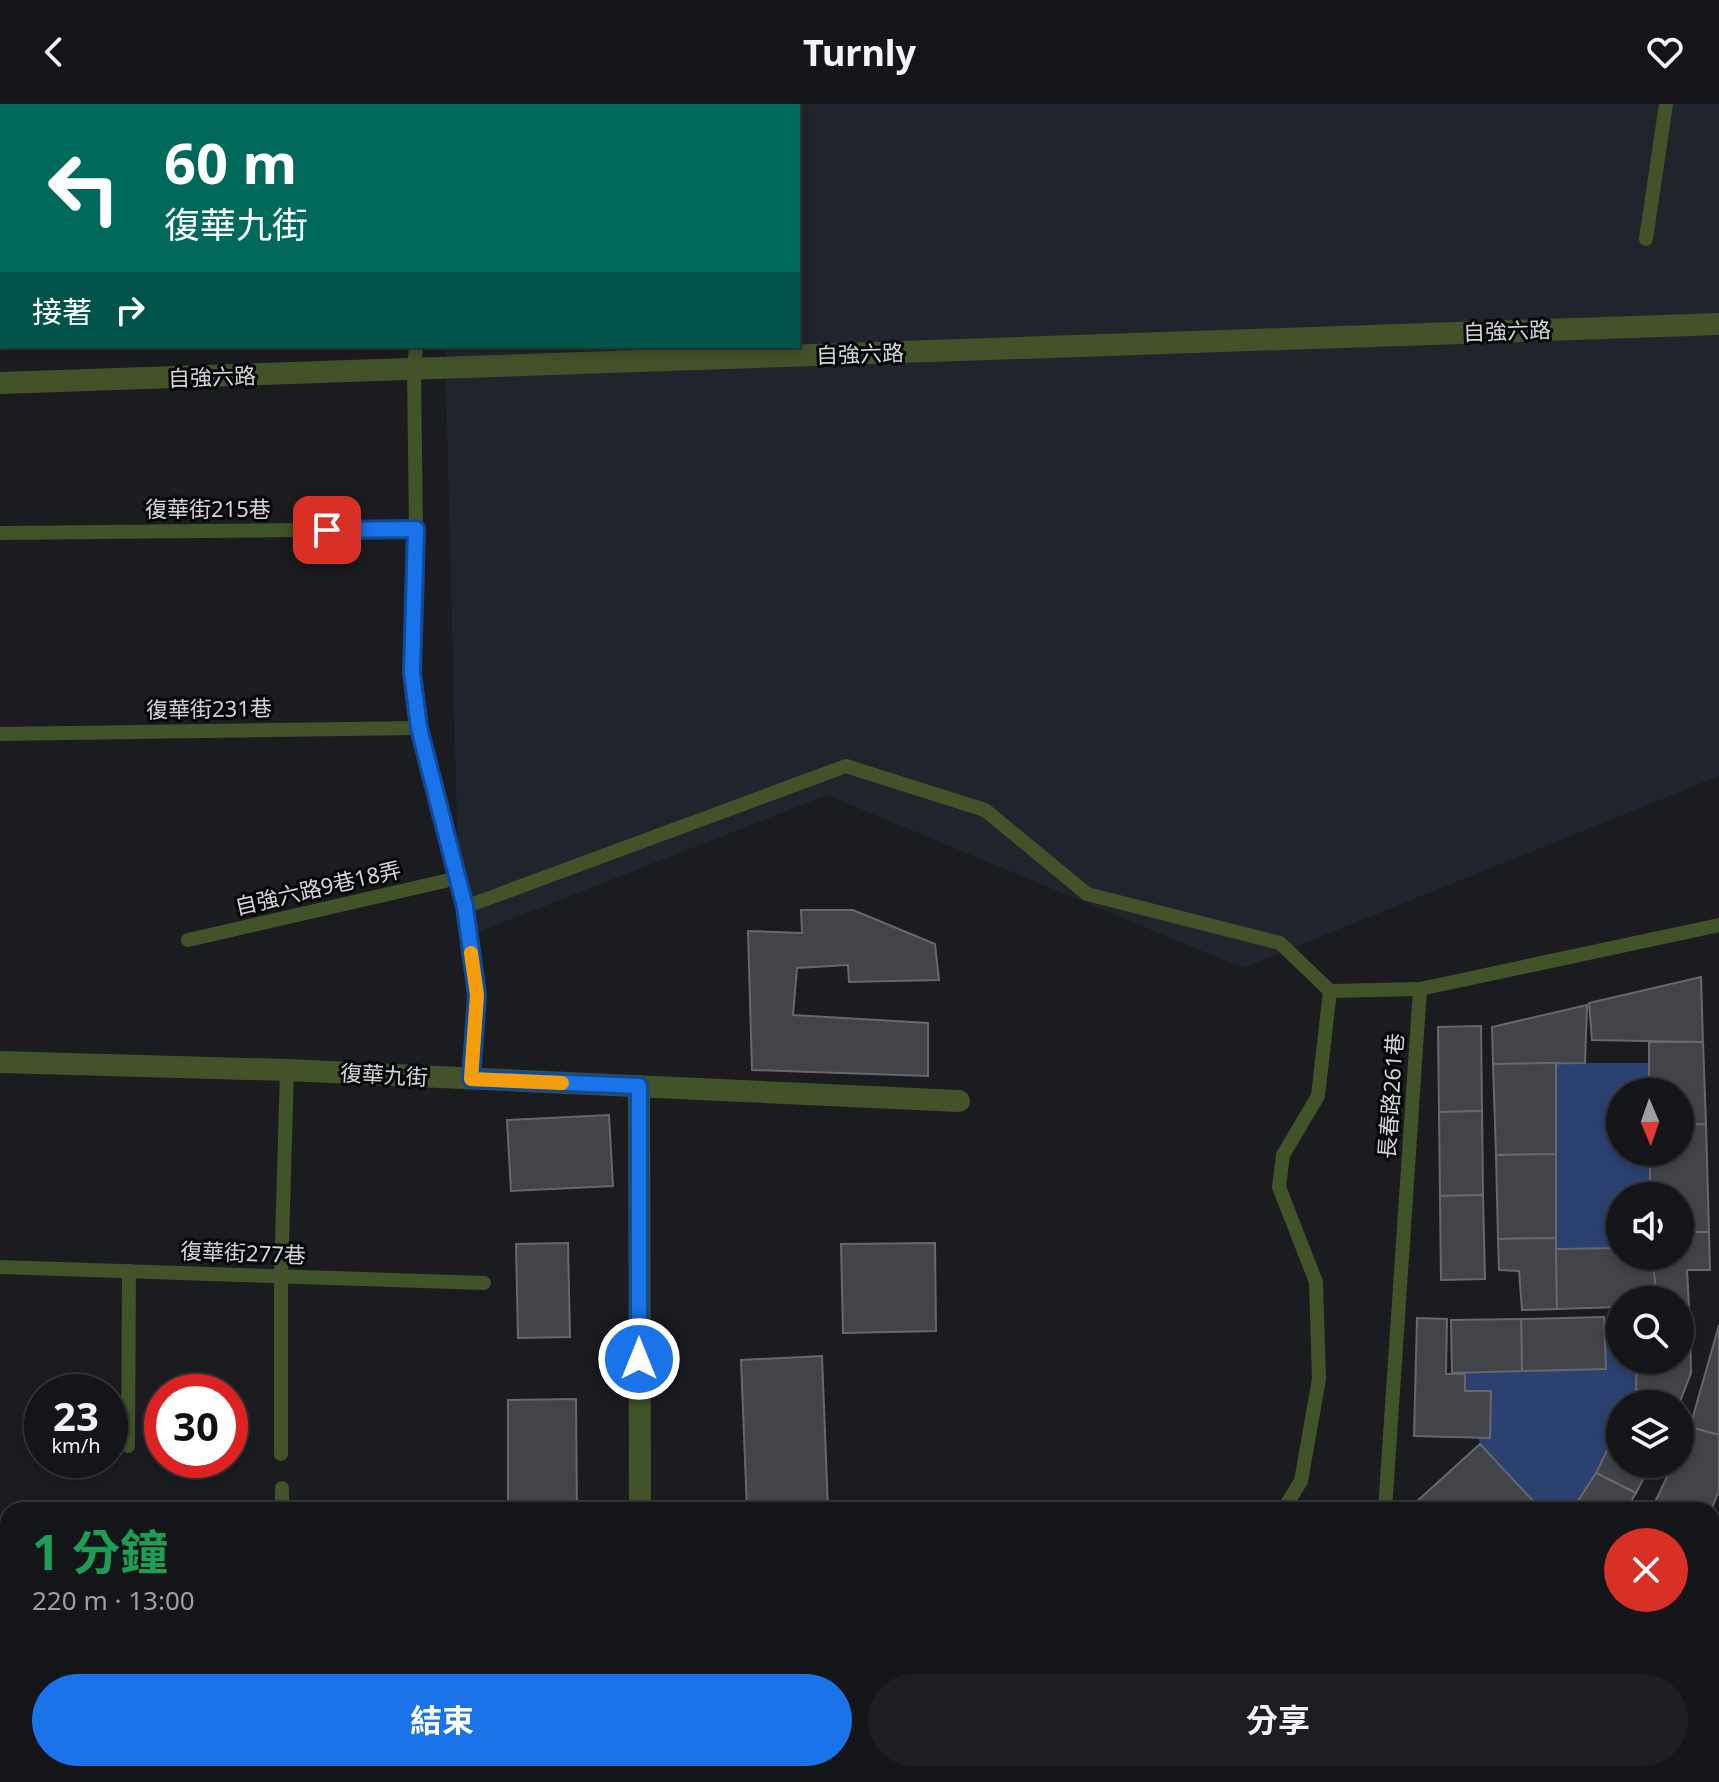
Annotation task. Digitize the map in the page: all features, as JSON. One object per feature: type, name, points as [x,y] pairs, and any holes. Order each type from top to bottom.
[{"type":"street","name":"自強六路","points":[[0,383],[1719,324]]},
{"type":"street","name":"復華九街","points":[[0,1062],[287,1070],[959,1101]]},
{"type":"street","points":[[639,1086],[640,1502]]},
{"type":"lane","points":[[1646,239],[1666,104]]},
{"type":"lane","points":[[416,348],[412,673],[419,728],[465,907],[477,995],[471,1079]]},
{"type":"lane","name":"復華街215巷","points":[[0,533],[416,529]]},
{"type":"lane","name":"復華街231巷","points":[[0,734],[419,728]]},
{"type":"lane","points":[[465,907],[846,766],[985,810],[1087,894],[1280,943],[1330,991],[1420,989],[1719,925]]},
{"type":"lane","name":"自強六路9巷18弄","points":[[188,940],[458,878]]},
{"type":"lane","name":"長春路261巷","points":[[1383,1502],[1420,989]]},
{"type":"lane","points":[[1288,1502],[1301,1481],[1319,1379],[1316,1282],[1279,1187],[1283,1155],[1318,1096],[1330,991]]},
{"type":"lane","points":[[281,1454],[281,1276],[287,1070]]},
{"type":"lane","name":"復華街277巷","points":[[0,1267],[484,1283]]},
{"type":"lane","points":[[128,1446],[129,1271]]},
{"type":"lane","points":[[282,1488],[282,1502]]},
{"type":"shaded area","points":[[800,104],[1719,104],[1719,776],[1243,968],[827,795],[460,939],[445,348],[800,348]]},
{"type":"shaded area","points":[[1549,1063],[1654,1063],[1654,1078],[1606,1078],[1606,1166],[1654,1166],[1654,1182],[1606,1182],[1606,1259],[1551,1269]]},
{"type":"shaded area","points":[[1606,1330],[1606,1374],[1639,1374],[1636,1390],[1606,1390],[1606,1453],[1577,1502],[1534,1502],[1480,1444],[1465,1391],[1470,1333]]},
{"type":"building","points":[[801,910],[853,910],[935,944],[939,980],[849,982],[848,965],[797,968],[793,1015],[928,1023],[928,1076],[752,1070],[748,931],[802,933]]},
{"type":"building","points":[[1701,977],[1703,1042],[1592,1040],[1589,1003]]},
{"type":"building","points":[[1587,1005],[1585,1063],[1493,1064],[1492,1027]]},
{"type":"building","points":[[1481,1026],[1482,1111],[1439,1112],[1438,1027]]},
{"type":"building","points":[[1649,1042],[1703,1042],[1706,1124],[1694,1124],[1694,1078],[1649,1078]]},
{"type":"building","points":[[1556,1063],[1556,1154],[1496,1155],[1493,1064]]},
{"type":"building","points":[[1482,1111],[1483,1195],[1440,1196],[1439,1112]]},
{"type":"building","points":[[609,1115],[613,1186],[511,1191],[507,1120]]},
{"type":"building","points":[[1694,1124],[1706,1124],[1709,1232],[1694,1232],[1694,1182],[1650,1182],[1650,1166],[1694,1166]]},
{"type":"building","points":[[1556,1154],[1556,1238],[1498,1239],[1496,1155]]},
{"type":"building","points":[[1483,1195],[1485,1279],[1441,1280],[1440,1196]]},
{"type":"building","points":[[1694,1232],[1709,1232],[1710,1270],[1694,1270]]},
{"type":"building","points":[[1556,1238],[1557,1309],[1522,1310],[1519,1271],[1499,1270],[1498,1239]]},
{"type":"building","points":[[568,1243],[570,1337],[518,1338],[516,1244]]},
{"type":"building","points":[[935,1243],[936,1331],[843,1333],[841,1244]]},
{"type":"building","points":[[1606,1248],[1606,1270],[1654,1270],[1655,1286],[1606,1286],[1606,1307],[1557,1309],[1556,1249]]},
{"type":"building","points":[[1654,1270],[1687,1270],[1688,1286],[1655,1286]]},
{"type":"building","points":[[1604,1317],[1606,1369],[1522,1371],[1521,1319]]},
{"type":"building","points":[[1417,1318],[1447,1319],[1446,1374],[1465,1374],[1465,1391],[1491,1391],[1490,1438],[1414,1436]]},
{"type":"building","points":[[1521,1319],[1522,1371],[1452,1373],[1451,1320]]},
{"type":"building","points":[[1719,1325],[1719,1435],[1694,1428],[1694,1413]]},
{"type":"building","points":[[822,1356],[828,1502],[747,1502],[741,1360]]},
{"type":"building","points":[[1637,1374],[1691,1374],[1684,1390],[1636,1389]]},
{"type":"building","points":[[576,1399],[577,1502],[508,1502],[508,1400]]},
{"type":"building","points":[[1694,1428],[1719,1435],[1719,1491],[1714,1502],[1656,1500],[1666,1478],[1694,1478]]},
{"type":"building","points":[[1480,1444],[1534,1502],[1416,1502]]},
{"type":"building","points":[[1606,1453],[1606,1478],[1596,1473]]},
{"type":"building","points":[[1596,1473],[1636,1493],[1631,1502],[1577,1502]]},
{"type":"building","points":[[1606,1478],[1644,1478],[1636,1493]]},
{"type":"slow traffic","points":[[471,953],[477,995],[471,1079],[562,1083]]},
{"type":"route","points":[[327,530],[416,529],[412,673],[419,728],[465,907],[477,995],[471,1079],[639,1086],[639,1359]]}]
